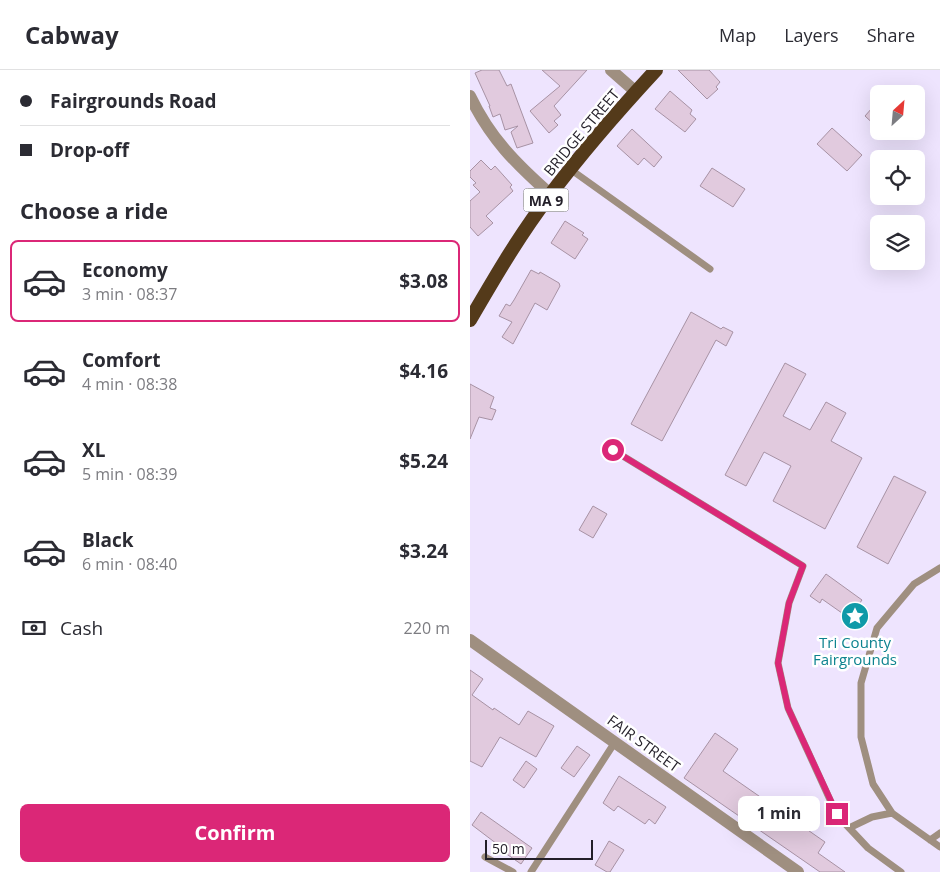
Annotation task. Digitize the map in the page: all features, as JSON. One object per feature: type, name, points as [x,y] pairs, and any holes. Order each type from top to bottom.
[{"type":"highway","name":"BRIDGE STREET","points":[[470,320],[509,255],[550,194],[656,70]]},
{"type":"street","points":[[611,70],[636,92]]},
{"type":"street","points":[[470,96],[492,134],[504,150],[550,194]]},
{"type":"street","name":"FAIR STREET","points":[[470,640],[798,872]]},
{"type":"lane","points":[[570,169],[710,269]]},
{"type":"lane","points":[[613,450],[803,566],[789,603],[778,663],[788,708],[837,814],[868,848],[901,872]]},
{"type":"lane","points":[[940,568],[914,584],[877,628],[861,683],[861,737],[873,784],[892,813],[940,847]]},
{"type":"lane","points":[[531,872],[615,742]]},
{"type":"lane","points":[[850,828],[872,817],[892,813]]},
{"type":"lane","points":[[930,840],[940,833]]},
{"type":"lane","points":[[485,858],[513,872]]},
{"type":"building","points":[[482,70],[499,70],[507,86],[511,84],[533,143],[517,148],[511,132],[518,126],[505,130],[500,114],[493,117],[475,73]]},
{"type":"building","points":[[542,70],[587,70],[554,106],[561,115],[554,121],[558,125],[549,133],[530,111],[560,86]]},
{"type":"building","points":[[678,70],[709,70],[720,82],[716,87],[718,89],[707,99]]},
{"type":"building","points":[[670,91],[692,110],[690,114],[696,119],[685,132],[655,109]]},
{"type":"building","points":[[870,110],[870,121],[865,116]]},
{"type":"building","points":[[832,128],[862,155],[847,171],[817,144]]},
{"type":"building","points":[[632,129],[662,157],[654,167],[644,158],[638,165],[617,146]]},
{"type":"building","points":[[481,160],[491,170],[495,166],[512,185],[510,187],[513,191],[486,216],[493,223],[478,236],[470,227],[470,201],[480,192],[473,185],[476,183],[470,177],[470,171]]},
{"type":"building","points":[[712,168],[745,189],[733,207],[700,186]]},
{"type":"building","points":[[565,221],[584,233],[582,235],[588,239],[575,259],[551,243]]},
{"type":"building","points":[[531,270],[539,274],[540,272],[559,283],[560,286],[547,310],[535,303],[513,344],[502,337],[512,322],[499,316],[506,304],[510,306]]},
{"type":"building","points":[[691,312],[721,329],[723,327],[733,332],[726,346],[716,340],[662,441],[631,424]]},
{"type":"building","points":[[785,363],[806,374],[783,416],[810,430],[826,402],[846,413],[831,441],[862,458],[825,529],[773,501],[791,466],[764,452],[746,486],[725,475]]},
{"type":"building","points":[[470,384],[494,397],[490,408],[496,410],[492,420],[479,417],[470,439]]},
{"type":"building","points":[[894,476],[926,492],[888,564],[857,547]]},
{"type":"building","points":[[593,506],[607,514],[593,538],[579,530]]},
{"type":"building","points":[[826,574],[862,600],[849,618],[822,599],[820,603],[810,596]]},
{"type":"building","points":[[470,670],[483,679],[472,695],[493,710],[494,708],[519,725],[528,711],[554,726],[536,757],[500,737],[482,767],[470,761]]},
{"type":"building","points":[[715,733],[738,749],[723,771],[825,842],[818,853],[845,872],[820,872],[684,778]]},
{"type":"building","points":[[577,746],[590,755],[574,777],[561,768]]},
{"type":"building","points":[[526,761],[537,769],[524,788],[513,780]]},
{"type":"building","points":[[619,776],[666,807],[655,824],[649,819],[645,824],[618,806],[614,811],[603,803]]},
{"type":"building","points":[[481,812],[532,848],[521,864],[495,846],[497,844],[472,825]]},
{"type":"building","points":[[609,841],[624,850],[610,872],[607,872],[595,865]]},
{"type":"place","name":"Tri County Fairgrounds","points":[[855,616]]},
{"type":"route","points":[[613,450],[803,566],[789,603],[778,663],[788,708],[837,814]]}]
